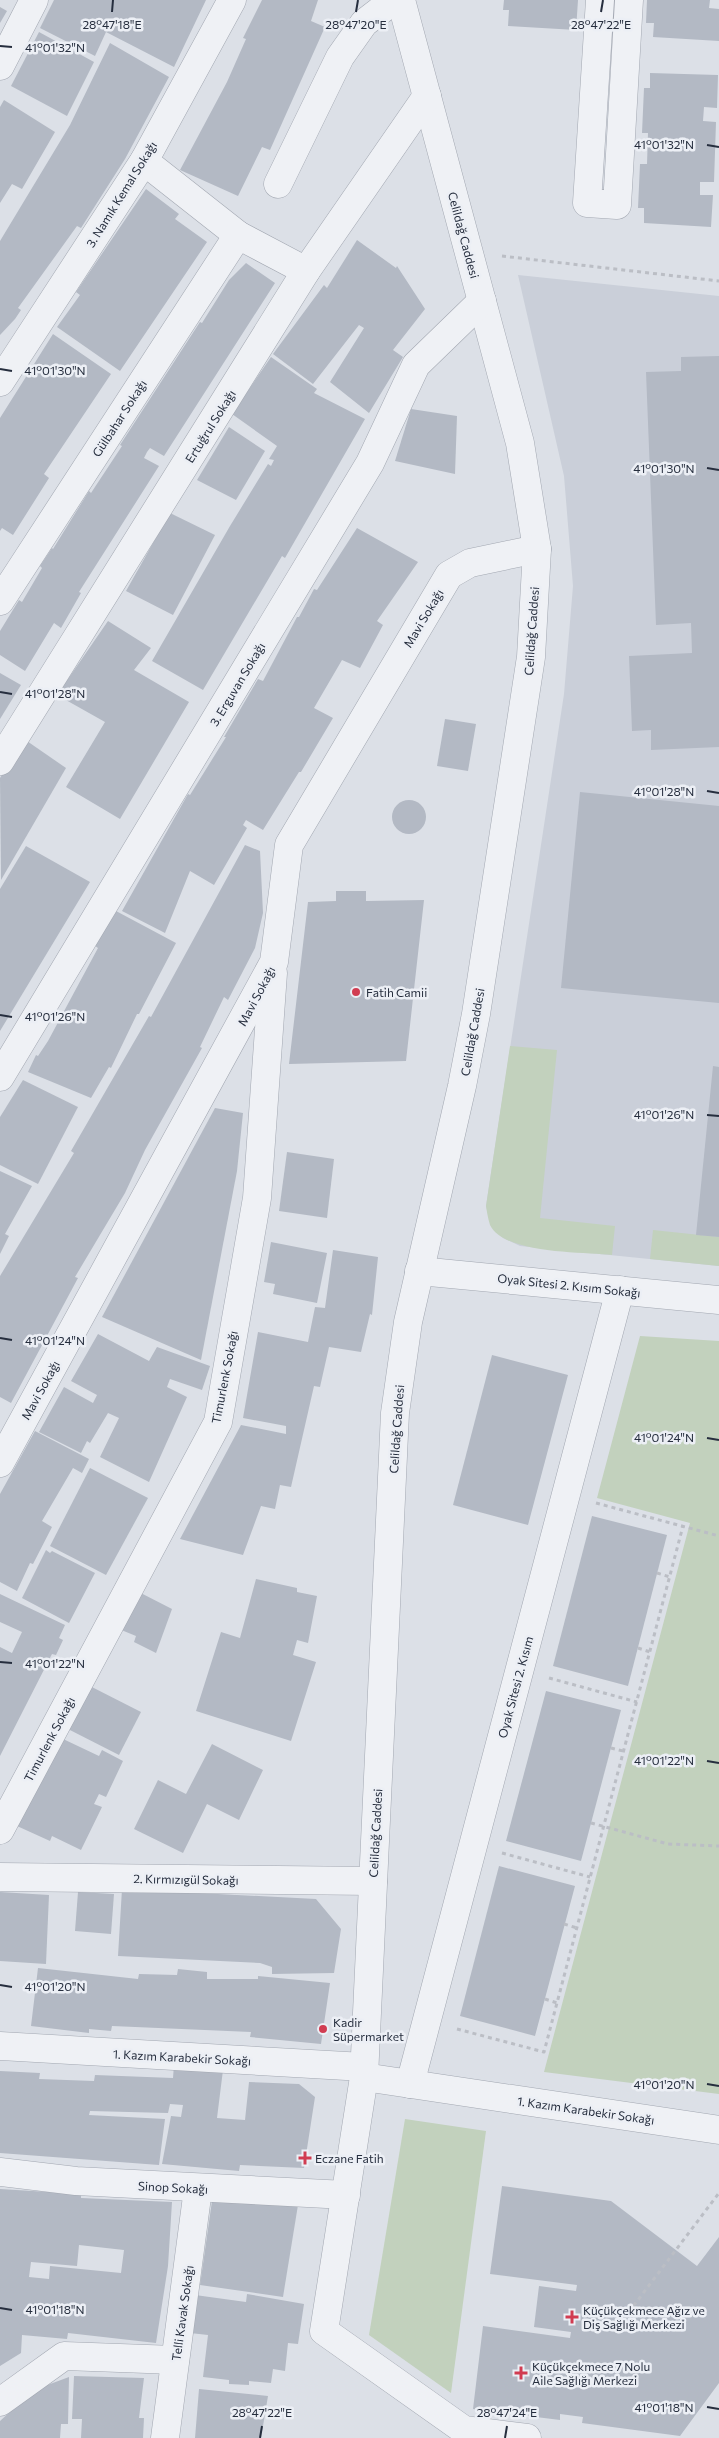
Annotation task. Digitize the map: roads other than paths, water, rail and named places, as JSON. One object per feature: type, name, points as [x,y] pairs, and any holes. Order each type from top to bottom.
[{"type":"street","points":[[0,66],[34,0]]},
{"type":"street","name":"3. Namık Kemal Sokağı","points":[[0,382],[144,161],[232,0]]},
{"type":"street","points":[[278,184],[340,57],[364,23],[394,0]]},
{"type":"street","name":"Celildağ Caddesi","points":[[401,0],[520,442],[537,549],[532,656],[476,1014],[462,1086],[408,1322],[395,1413],[364,2072],[324,2331],[464,2430],[527,2438]]},
{"type":"street","points":[[600,0],[587,203],[617,205],[629,0]]},
{"type":"street","name":"Ertuğrul Sokağı","points":[[0,761],[306,271],[427,96]]},
{"type":"street","points":[[144,161],[238,235],[306,271]]},
{"type":"street","name":"Gülbahar Sokağı","points":[[0,601],[238,235]]},
{"type":"street","name":"3. Erguvan Sokağı","points":[[0,1077],[370,463],[416,365],[482,300]]},
{"type":"street","name":"Mavi Sokağı","points":[[0,1463],[274,962],[289,845],[449,574],[470,563],[537,549]]},
{"type":"street","name":"Timurlenk Sokağı","points":[[0,1830],[218,1422],[257,1198],[274,962]]},
{"type":"street","name":"Oyak Sitesi 2. Kısım Sokağı","points":[[419,1271],[719,1300]]},
{"type":"street","name":"Oyak Sitesi 2. Kısım","points":[[410,2084],[620,1290]]},
{"type":"street","name":"2. Kırmızıgül Sokağı","points":[[0,1877],[373,1882]]},
{"type":"street","name":"1. Kazım Karabekir Sokağı","points":[[0,2046],[364,2072],[410,2084],[719,2130]]},
{"type":"street","name":"Sinop Sokağı","points":[[0,2172],[76,2181],[346,2195]]},
{"type":"street","name":"Telli Kavak Sokağı","points":[[165,2438],[198,2188]]},
{"type":"street","points":[[0,2402],[64,2356],[175,2360]]},
{"type":"place","name":"Fatih Camii","points":[[356,992]]},
{"type":"place","name":"Kadir Süpermarket","points":[[323,2029]]},
{"type":"place","name":"Eczane Fatih","points":[[305,2158]]},
{"type":"place","name":"Küçükçekmece Ağız ve Diş Sağlığı Merkezi","points":[[572,2317]]},
{"type":"place","name":"Küçükçekmece 7 Nolu Aile Sağlığı Merkezi","points":[[521,2373]]}]
